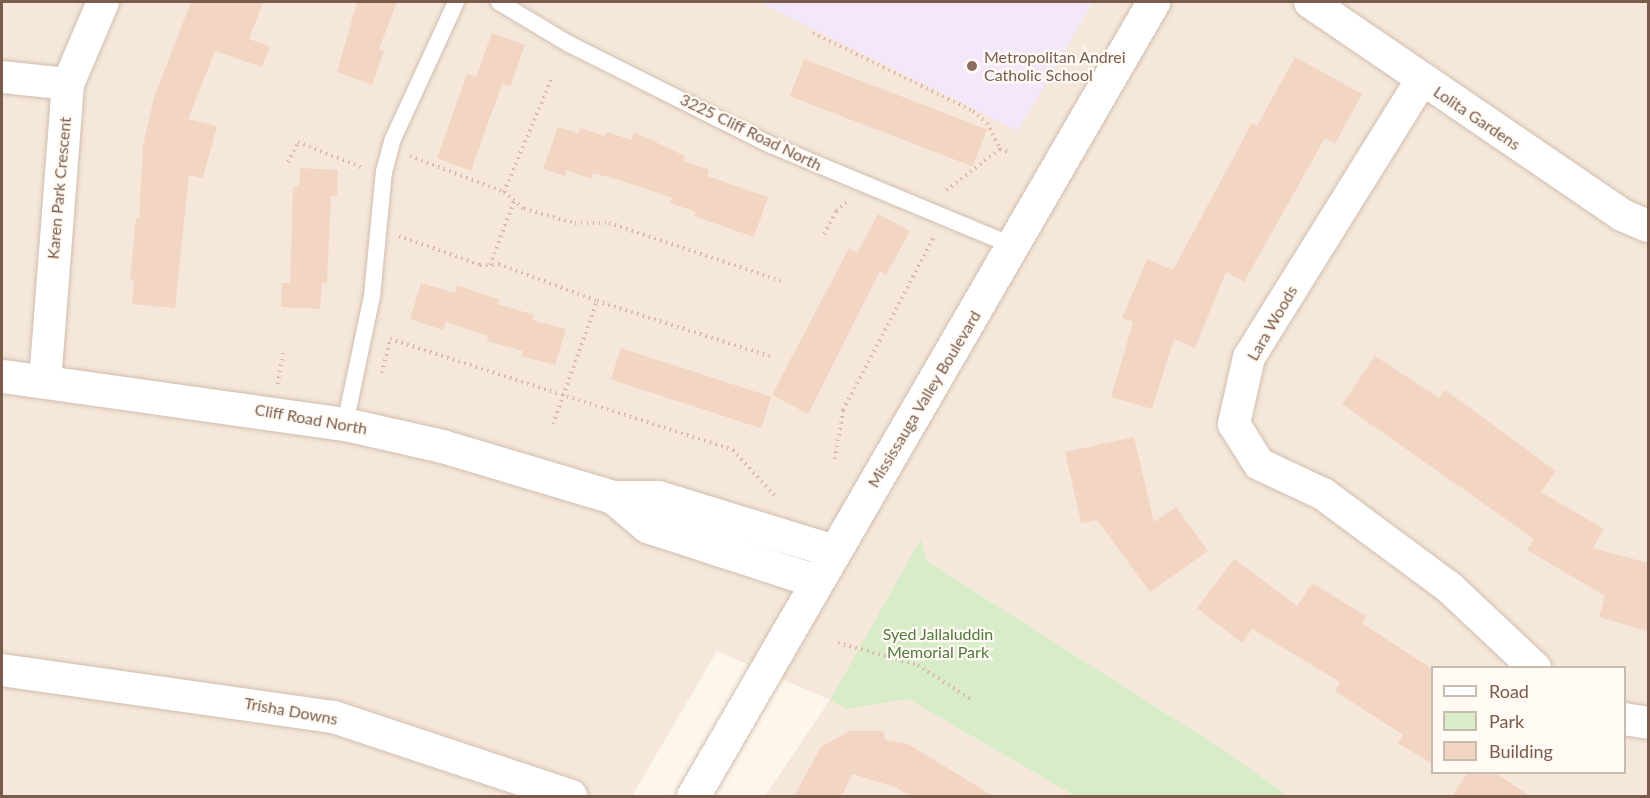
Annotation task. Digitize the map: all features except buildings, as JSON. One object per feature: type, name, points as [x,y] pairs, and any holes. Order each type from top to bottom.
[{"type":"street","name":"Karen Park Crescent","points":[[45,382],[68,84],[103,2]]},
{"type":"street","name":"Mississauga Valley Boulevard","points":[[693,796],[816,581],[973,317],[1011,245],[1153,2]]},
{"type":"street","name":"Lolita Gardens","points":[[1310,2],[1421,81],[1622,215],[1648,226]]},
{"type":"street","points":[[2,78],[68,84]]},
{"type":"street","name":"Lara Woods","points":[[1421,81],[1249,357],[1234,424],[1259,464],[1323,494],[1450,588],[1533,666]]},
{"type":"street","name":"Cliff Road North","points":[[2,376],[345,423],[442,447],[613,497],[658,497],[834,551]]},
{"type":"street","name":"Cliff Road North","points":[[613,497],[647,526],[816,581]]},
{"type":"street","name":"Trisha Downs","points":[[2,670],[334,717],[570,796]]},
{"type":"street","points":[[1626,718],[1648,723]]},
{"type":"lane","points":[[345,423],[372,296],[384,172],[393,139],[456,2]]},
{"type":"lane","name":"3225 Cliff Road North","points":[[500,2],[569,44],[771,145],[1011,245]]},
{"type":"path","points":[[813,33],[973,111],[987,123],[1000,149],[1011,153]]},
{"type":"path","points":[[504,192],[552,78]]},
{"type":"path","points":[[288,162],[298,142],[367,169]]},
{"type":"path","points":[[936,199],[1000,149]]},
{"type":"path","points":[[408,155],[504,192],[524,209],[575,224],[609,223],[781,281]]},
{"type":"path","points":[[490,265],[514,200]]},
{"type":"path","points":[[824,234],[836,211],[850,201]]},
{"type":"path","points":[[924,231],[942,239]]},
{"type":"path","points":[[394,234],[480,265],[499,264],[558,283],[597,301],[772,357]]},
{"type":"path","points":[[835,459],[843,410],[934,236]]},
{"type":"path","points":[[553,424],[597,301]]},
{"type":"path","points":[[382,373],[390,339],[733,450],[775,496]]},
{"type":"path","points":[[838,644],[918,665],[972,699]]},
{"type":"shaded area","points":[[2,2],[1648,2],[1648,796],[1289,796],[1216,745],[927,561],[921,540],[847,709],[908,699],[1075,796],[765,796],[830,700],[717,651],[632,796],[2,796]]},
{"type":"shaded area","name":"Metropolitan Andrei Catholic School","points":[[759,2],[1093,2],[1018,131]]},
{"type":"green space","name":"Syed Jallaluddin Memorial Park","points":[[921,539],[927,561],[1216,745],[1289,796],[1075,796],[908,699],[847,709],[830,700]]},
{"type":"place","name":"Metropolitan Andrei Catholic School","points":[[972,66]]}]
